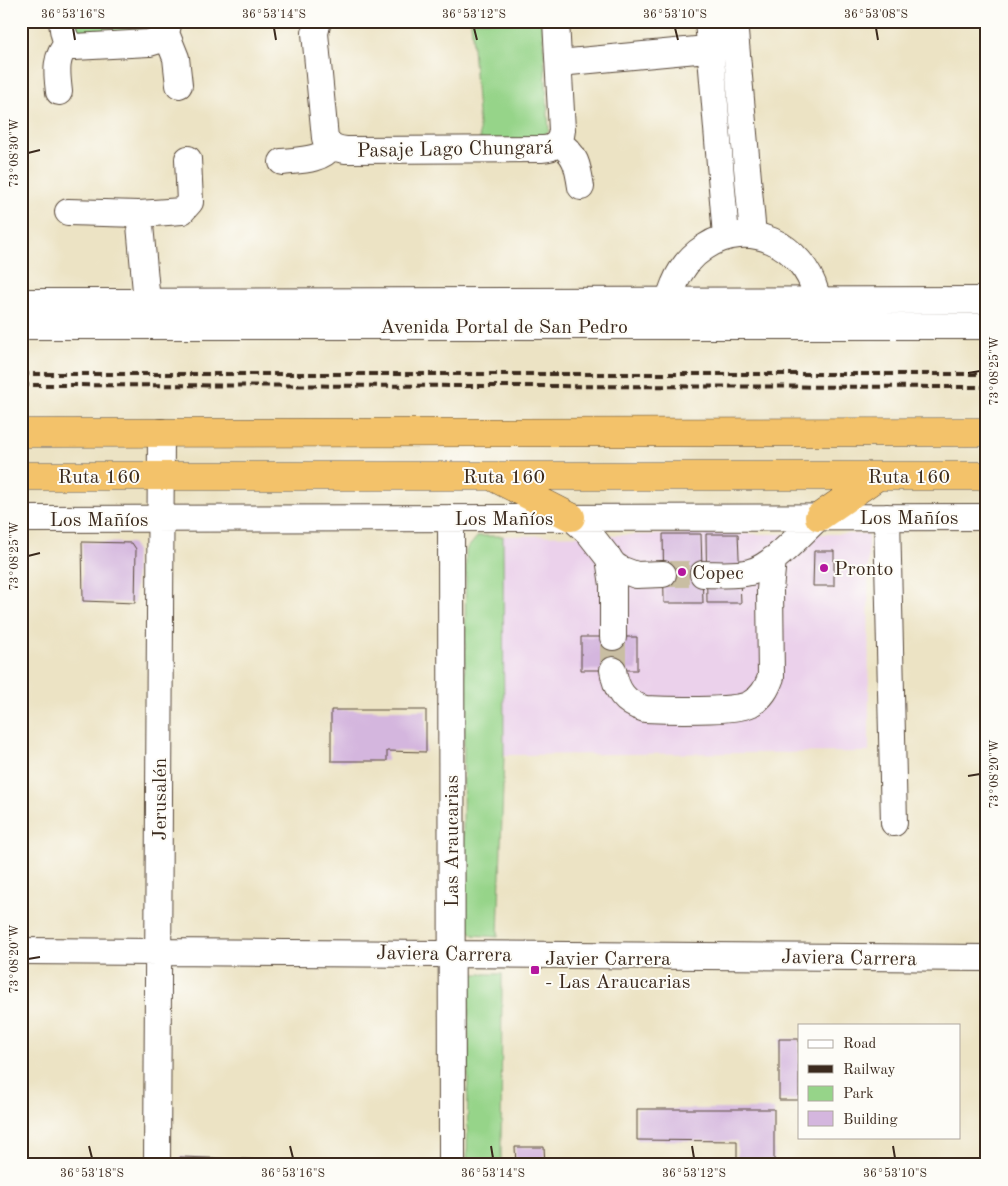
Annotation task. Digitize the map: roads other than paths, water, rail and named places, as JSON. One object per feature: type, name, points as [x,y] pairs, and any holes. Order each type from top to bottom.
[{"type":"highway","points":[[21,433],[987,432]]},
{"type":"highway","name":"Ruta 160","points":[[21,476],[987,476]]},
{"type":"highway","points":[[492,476],[571,517]]},
{"type":"highway","points":[[819,517],[878,476]]},
{"type":"street","name":"Pasaje Lago Chungará","points":[[318,21],[315,33],[324,132],[325,138],[332,146],[346,150],[542,149],[558,144],[570,152],[576,161],[581,187]]},
{"type":"street","points":[[556,21],[562,130],[558,144]]},
{"type":"street","points":[[708,21],[726,236]]},
{"type":"street","points":[[65,32],[74,47],[149,44],[162,39],[167,27]]},
{"type":"street","points":[[167,27],[176,58],[179,86]]},
{"type":"street","points":[[59,92],[56,68],[65,32]]},
{"type":"street","points":[[558,63],[710,48],[735,34],[753,235]]},
{"type":"street","name":"Pasaje Lago Chungará","points":[[282,162],[319,156],[332,146]]},
{"type":"street","points":[[68,212],[177,213],[187,207],[190,202],[188,159]]},
{"type":"street","points":[[139,214],[147,302]]},
{"type":"street","points":[[667,314],[677,277],[689,260],[713,242],[726,236],[741,234],[753,235],[775,243],[795,257],[810,277],[818,301],[819,326]]},
{"type":"street","name":"Avenida Portal de San Pedro","points":[[21,326],[667,314],[818,301],[987,300]]},
{"type":"street","name":"Avenida Portal de San Pedro","points":[[21,302],[147,302],[667,314],[819,326],[987,326]]},
{"type":"street","name":"Jerusalén","points":[[157,1165],[161,432]]},
{"type":"street","points":[[571,517],[589,533],[614,565],[636,575],[663,574]]},
{"type":"street","points":[[703,574],[758,570],[773,559],[819,517]]},
{"type":"street","points":[[888,517],[894,823]]},
{"type":"street","name":"Los Mañíos","points":[[21,519],[987,517]]},
{"type":"street","name":"Las Araucarias","points":[[451,518],[452,1165]]},
{"type":"street","points":[[609,558],[613,585],[613,637]]},
{"type":"street","points":[[613,670],[615,684],[623,697],[637,707],[645,709],[740,708],[756,700],[768,686],[771,677],[770,582],[773,559]]},
{"type":"street","points":[[21,931],[47,951]]},
{"type":"street","name":"Javiera Carrera","points":[[21,950],[987,958]]},
{"type":"tunnel","points":[[663,574],[703,574]]},
{"type":"tunnel","points":[[613,637],[613,670]]},
{"type":"railway","points":[[21,374],[987,374]]},
{"type":"railway","points":[[21,385],[987,387]]},
{"type":"place","name":"Pronto","points":[[824,568]]},
{"type":"place","name":"Copec","points":[[682,572]]},
{"type":"place","name":"Javier Carrera - Las Araucarias","points":[[535,970]]}]
